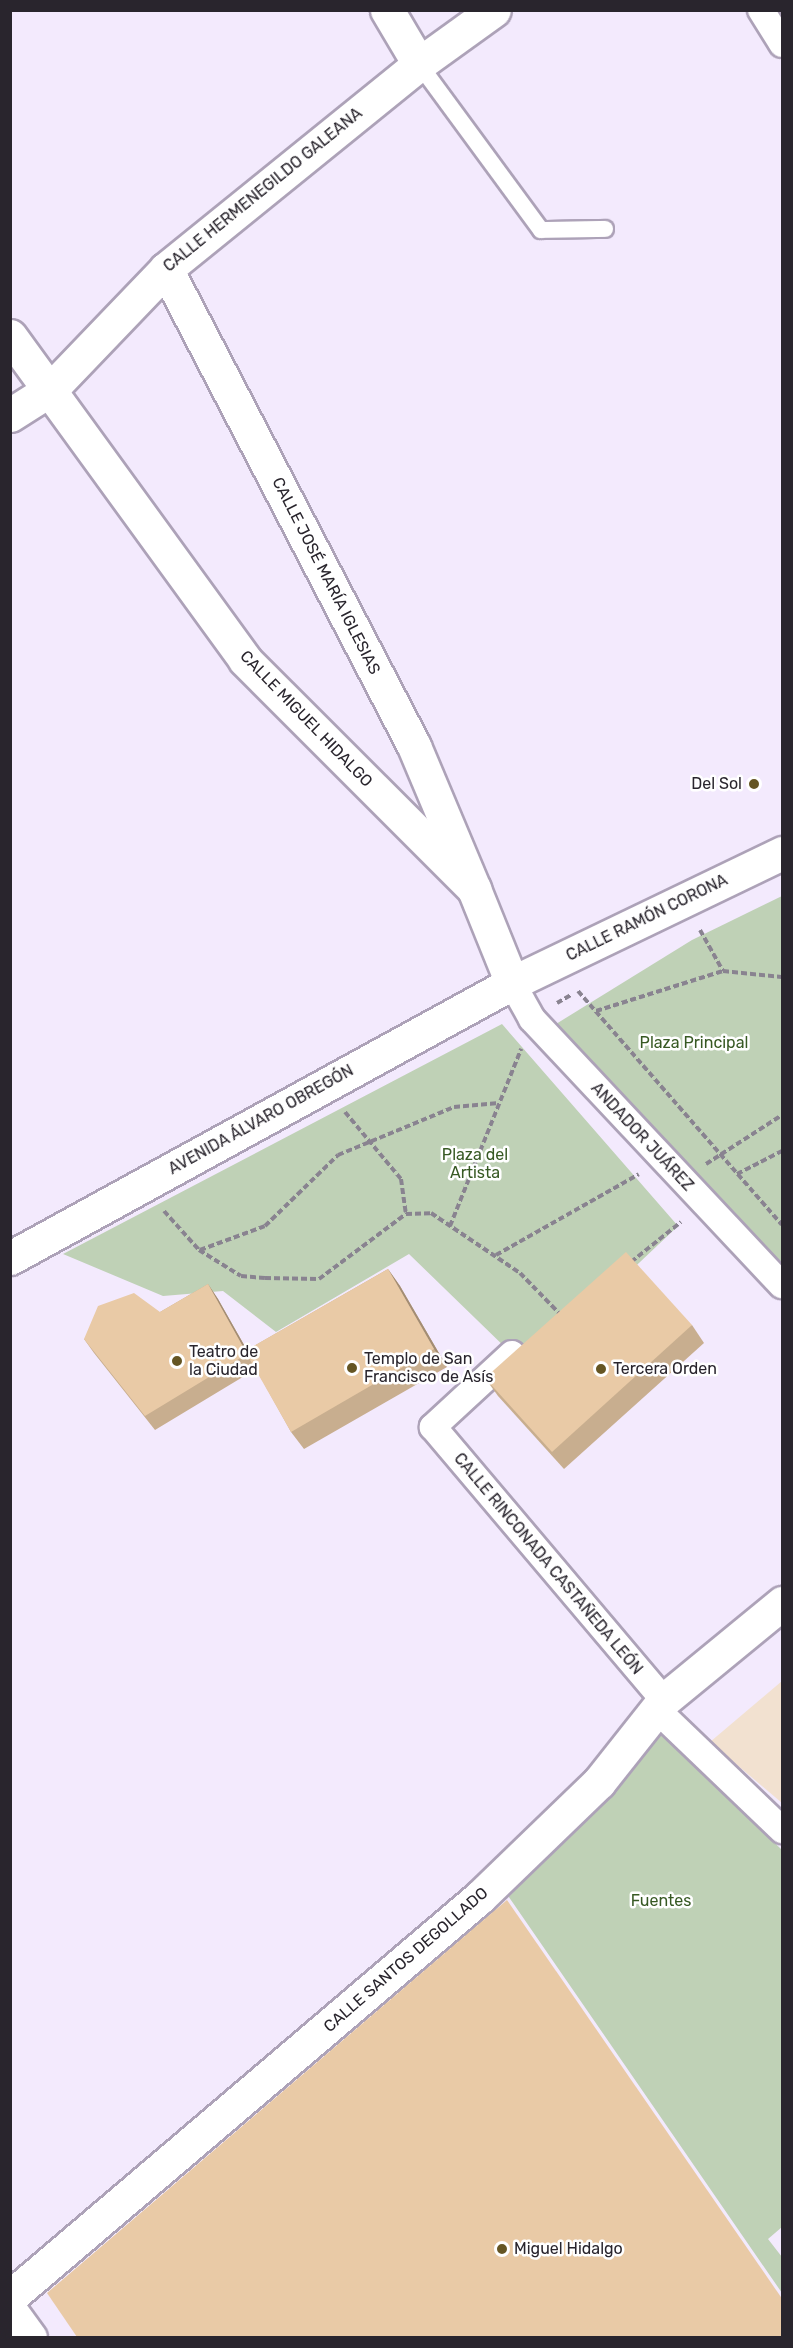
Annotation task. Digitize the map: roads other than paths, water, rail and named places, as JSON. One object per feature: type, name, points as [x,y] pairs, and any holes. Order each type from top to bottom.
[{"type":"street","points":[[387,10],[419,64]]},
{"type":"street","name":"CALLE HERMENEGILDO GALEANA","points":[[10,415],[51,390],[166,268],[419,64],[494,10]]},
{"type":"street","points":[[761,10],[783,45]]},
{"type":"street","name":"CALLE JOSÉ MARÍA IGLESIAS","points":[[166,268],[414,746],[474,889]]},
{"type":"street","name":"CALLE MIGUEL HIDALGO","points":[[10,336],[245,660],[474,889],[512,983]]},
{"type":"street","name":"CALLE RAMÓN CORONA","points":[[512,983],[783,853]]},
{"type":"street","name":"ANDADOR JUÁREZ","points":[[512,983],[532,1019],[663,1160],[682,1177],[704,1204],[783,1285]]},
{"type":"street","name":"AVENIDA ÁLVARO OBREGÓN","points":[[10,1258],[512,983]]},
{"type":"street","name":"CALLE RINCONADA CASTAÑEDA LEÓN","points":[[512,1354],[433,1427],[660,1705],[783,1830]]},
{"type":"street","name":"CALLE SANTOS DEGOLLADO","points":[[10,2297],[489,1910],[660,1705],[783,1603]]},
{"type":"street","points":[[10,2310],[30,2337]]},
{"type":"lane","points":[[419,64],[541,230],[605,229]]},
{"type":"place","name":"Del Sol","points":[[754,784]]},
{"type":"place","name":"Teatro de la Ciudad","points":[[177,1361]]},
{"type":"place","name":"Templo de San Francisco de Asís","points":[[352,1368]]},
{"type":"place","name":"Tercera Orden","points":[[601,1369]]},
{"type":"place","name":"Miguel Hidalgo","points":[[502,2249]]},
{"type":"park label","name":"Plaza Principal","points":[[694,1043]]},
{"type":"park label","name":"Plaza del Artista","points":[[475,1164]]},
{"type":"park label","name":"Fuentes","points":[[661,1901]]}]
